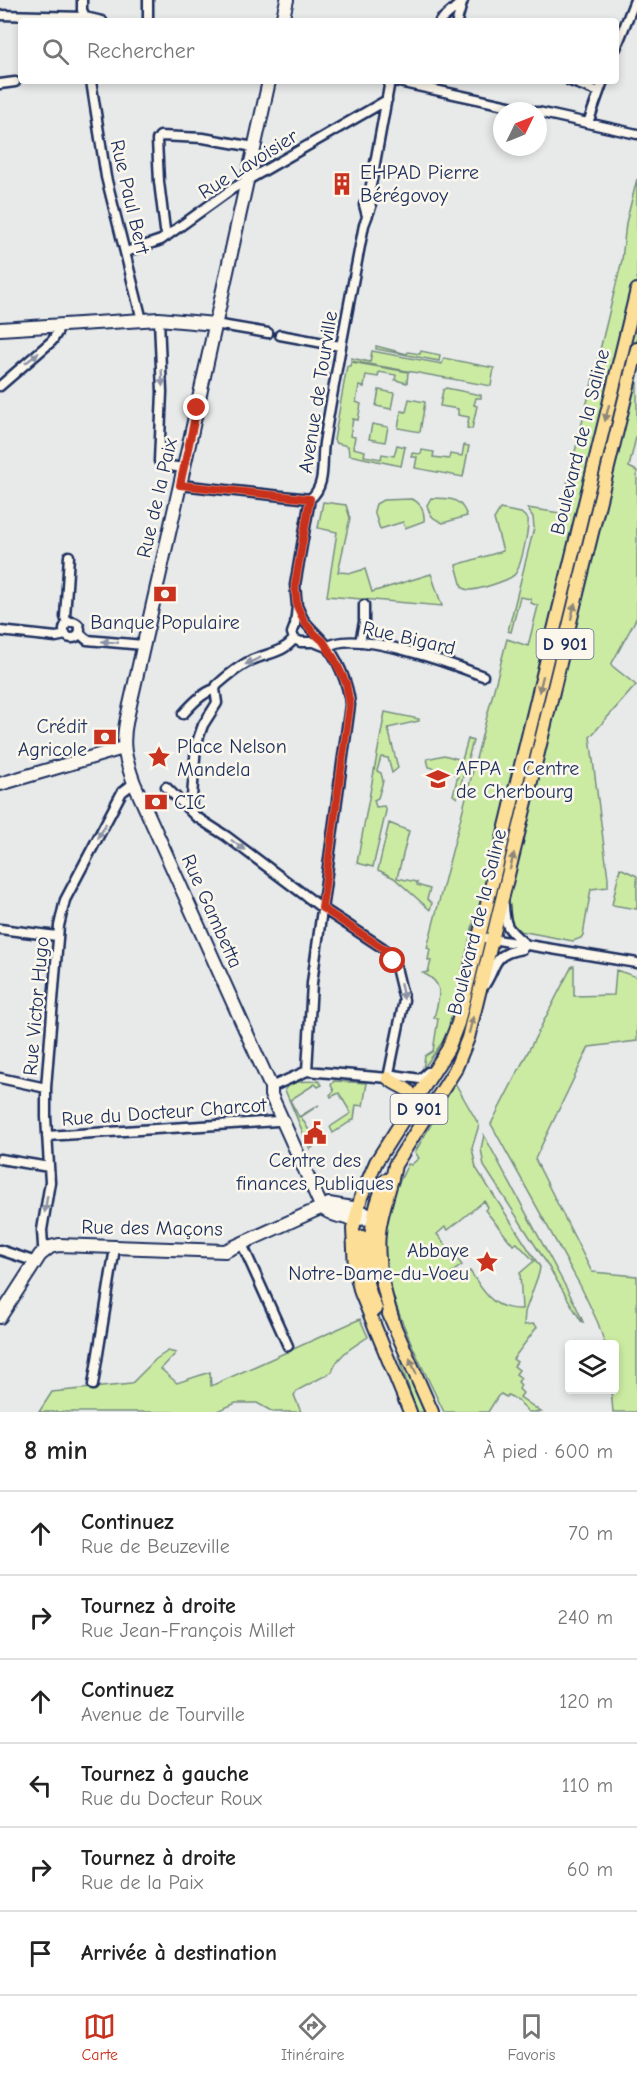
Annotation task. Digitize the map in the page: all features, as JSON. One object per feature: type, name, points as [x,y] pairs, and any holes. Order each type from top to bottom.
[{"type":"main road","points":[[283,18],[286,0]]},
{"type":"main road","name":"Rue de la Paix","points":[[123,748],[124,731],[268,84]]},
{"type":"main road","name":"Boulevard de la Saline","points":[[357,1215],[369,1175],[448,1064],[456,1039],[458,1023],[637,290]]},
{"type":"main road","points":[[0,329],[159,319],[194,320],[215,324]]},
{"type":"main road","name":"Boulevard de la Saline","points":[[393,1321],[382,1283],[379,1232],[395,1165],[459,1063],[468,1038],[637,349]]},
{"type":"main road","points":[[0,784],[123,748]]},
{"type":"main road","name":"Rue Gambetta","points":[[123,748],[134,783],[271,1087]]},
{"type":"main road","name":"Boulevard de la Saline","points":[[371,1193],[410,1108],[448,1049],[458,1023]]},
{"type":"main road","points":[[388,1078],[408,1089],[411,1094],[410,1108]]},
{"type":"main road","points":[[271,1087],[271,1095],[325,1206],[373,1218]]},
{"type":"main road","points":[[271,1087],[278,1092],[325,1206]]},
{"type":"main road","name":"D 901","points":[[395,1165],[382,1189],[373,1218],[370,1253],[373,1274],[380,1298],[393,1321],[432,1412]]},
{"type":"main road","name":"Rue des Maçons","points":[[46,1250],[59,1245],[215,1252],[229,1250],[325,1206]]},
{"type":"main road","name":"D 901","points":[[357,1215],[352,1239],[361,1293],[411,1412]]},
{"type":"main road","name":"D 901","points":[[362,1238],[361,1254],[365,1277],[393,1349],[411,1412]]},
{"type":"main road","points":[[0,1317],[46,1250]]},
{"type":"street","points":[[82,0],[82,10],[86,18]]},
{"type":"street","points":[[148,0],[148,18]]},
{"type":"street","points":[[443,18],[463,0]]},
{"type":"street","points":[[458,18],[463,0]]},
{"type":"street","points":[[619,39],[632,1]]},
{"type":"street","points":[[0,15],[64,18]]},
{"type":"street","points":[[0,84],[15,82]]},
{"type":"street","name":"Rue Paul Bert","points":[[91,84],[106,177],[142,320]]},
{"type":"street","name":"Avenue de Tourville","points":[[295,625],[297,606],[295,585],[310,499],[318,490],[323,472],[324,448],[340,346],[366,216],[364,205],[369,196],[391,84]]},
{"type":"street","points":[[406,84],[493,103]]},
{"type":"street","points":[[578,84],[599,92]]},
{"type":"street","points":[[588,123],[602,84]]},
{"type":"street","name":"Rue Lavoisier","points":[[126,252],[157,242],[247,181],[387,100]]},
{"type":"street","points":[[547,114],[637,134]]},
{"type":"street","points":[[167,236],[159,182],[157,140],[160,136],[203,138],[254,147]]},
{"type":"street","points":[[159,319],[162,392],[159,461],[162,465],[184,468]]},
{"type":"street","points":[[215,324],[268,333]]},
{"type":"street","points":[[0,386],[52,341],[57,333],[58,325]]},
{"type":"street","points":[[280,335],[340,346]]},
{"type":"street","points":[[180,485],[310,499]]},
{"type":"street","points":[[66,635],[64,628],[67,623],[65,617],[69,556]]},
{"type":"street","points":[[360,642],[364,622],[364,604]]},
{"type":"street","name":"Avenue de Tourville","points":[[297,606],[305,623]]},
{"type":"street","points":[[0,631],[56,637],[66,635],[73,638],[79,633],[80,628],[77,623],[67,623]]},
{"type":"street","points":[[294,639],[292,630],[295,625],[305,623],[323,641],[346,683],[350,705],[312,983],[307,1071]]},
{"type":"street","points":[[304,642],[309,639],[312,631]]},
{"type":"street","points":[[79,633],[87,640],[143,645]]},
{"type":"street","points":[[294,639],[327,647]]},
{"type":"street","points":[[183,714],[208,691],[215,689],[228,675],[255,659],[284,649],[294,639]]},
{"type":"street","name":"Rue Bigard","points":[[327,647],[340,641],[360,642],[426,656],[483,676]]},
{"type":"street","points":[[191,810],[196,745],[203,725],[217,703],[215,689]]},
{"type":"street","name":"Rue Victor Hugo","points":[[46,1250],[42,1230],[50,1182],[46,1088],[57,936],[65,900],[122,792],[134,783]]},
{"type":"street","points":[[166,787],[195,816],[226,836],[322,908],[383,948],[394,963],[404,1002],[388,1078]]},
{"type":"street","points":[[504,894],[505,918],[509,931],[526,944]]},
{"type":"street","points":[[0,929],[57,936]]},
{"type":"street","points":[[479,937],[637,963]]},
{"type":"street","points":[[480,992],[489,980],[498,958],[510,951],[522,949],[526,944]]},
{"type":"street","points":[[271,1087],[307,1071],[388,1078],[394,1075],[424,1078],[448,1049]]},
{"type":"street","points":[[0,1078],[46,1088]]},
{"type":"street","name":"Rue du Docteur Charcot","points":[[47,1136],[282,1119]]},
{"type":"street","points":[[0,1159],[49,1167]]},
{"type":"street","points":[[242,1244],[288,1346]]},
{"type":"street","points":[[93,1386],[115,1248]]},
{"type":"street","points":[[0,1250],[36,1262]]},
{"type":"green space","points":[[637,179],[637,433],[629,467],[637,471],[637,617],[611,665],[636,685],[590,737],[608,887],[591,889],[583,935],[573,941],[520,931],[513,924],[475,916],[448,1031],[423,1069],[425,1056],[433,1051],[438,1019],[434,1018],[439,992],[435,982],[423,973],[428,972],[431,961],[428,960],[430,949],[427,948],[507,639],[528,646],[538,606],[531,603],[531,599],[520,597],[511,632],[508,631],[534,528],[533,517],[527,508],[560,513],[622,260],[626,223]]},
{"type":"green space","points":[[376,346],[407,354],[408,352],[420,354],[421,351],[440,355],[439,361],[376,349]]},
{"type":"green space","points":[[372,351],[442,364],[444,358],[494,368],[491,386],[351,361],[351,358],[370,362]]},
{"type":"green space","points":[[351,362],[408,372],[407,383],[395,380],[396,375],[379,372],[378,377],[366,375],[364,387],[359,386],[356,402],[361,404],[358,420],[353,419],[350,436],[355,437],[353,448],[365,451],[364,456],[381,459],[382,454],[394,456],[397,445],[405,447],[401,466],[349,455],[348,446],[336,443],[334,440],[347,366],[350,366]]},
{"type":"green space","points":[[446,388],[481,395],[481,398],[476,398],[474,405],[477,406],[472,429],[467,428],[469,417],[458,415],[458,409],[440,406],[443,390]]},
{"type":"green space","points":[[379,390],[394,393],[391,409],[376,406]]},
{"type":"green space","points":[[409,399],[425,402],[420,432],[398,428],[401,411],[406,412]]},
{"type":"green space","points":[[372,424],[388,427],[385,442],[369,439]]},
{"type":"green space","points":[[464,445],[469,446],[463,477],[415,468],[417,457],[411,457],[412,453],[421,454],[422,450],[434,452],[433,457],[449,459],[450,454],[462,456]]},
{"type":"green space","points":[[431,498],[457,502],[467,516],[443,523],[439,521],[428,509],[427,505]]},
{"type":"green space","points":[[411,499],[421,507],[424,521],[405,528],[403,522],[380,529],[374,511],[376,504],[383,500]]},
{"type":"green space","points":[[323,502],[346,505],[350,518],[338,572],[352,573],[365,569],[372,592],[431,574],[442,606],[327,596],[337,532],[318,528]]},
{"type":"green space","points":[[500,509],[521,513],[528,519],[520,564],[515,574],[501,582],[466,589],[462,587],[456,565],[503,551],[494,519]]},
{"type":"green space","points":[[385,712],[419,719],[419,721],[388,728],[398,768],[392,773],[388,758],[381,757],[377,771],[381,773],[383,781],[378,798],[374,800],[376,807],[384,806],[386,811],[373,867],[357,863]]},
{"type":"green space","points":[[468,739],[473,741],[457,798],[453,795],[458,775],[429,767],[427,759],[444,755],[462,760]]},
{"type":"green space","points":[[389,823],[409,831],[397,878],[417,882],[417,885],[430,889],[427,899],[432,903],[430,910],[394,878],[378,870]]},
{"type":"green space","points":[[620,868],[637,876],[637,909],[612,905]]},
{"type":"green space","points":[[572,966],[574,966],[574,996],[614,995],[616,970],[637,977],[637,1041],[589,1047],[535,1159],[592,1272],[637,1276],[637,1412],[613,1412],[611,1394],[619,1394],[619,1340],[604,1340],[581,1287],[491,1124]]},
{"type":"green space","points":[[319,1081],[322,1085],[318,1087],[315,1084],[290,1100],[299,1117],[319,1105],[301,1117],[313,1137],[319,1138],[310,1149],[285,1090],[292,1084]]},
{"type":"green space","points":[[334,1081],[367,1083],[363,1106],[356,1105],[354,1119],[333,1133],[330,1127],[351,1113],[339,1093],[331,1097],[334,1091],[331,1085]]},
{"type":"green space","points":[[455,1083],[479,1125],[472,1148],[476,1168],[540,1267],[525,1312],[524,1325],[534,1324],[537,1327],[513,1359],[517,1362],[514,1366],[519,1370],[516,1374],[521,1378],[518,1382],[521,1385],[519,1389],[523,1393],[520,1397],[541,1412],[528,1412],[519,1401],[501,1394],[488,1412],[444,1412],[423,1369],[393,1296],[384,1247],[385,1224],[389,1208],[408,1164],[411,1165],[419,1158],[415,1152]],"holes":[[[484,1201],[488,1207],[485,1210],[513,1245],[517,1243],[534,1261],[520,1273],[522,1309],[512,1309],[496,1303],[485,1293],[470,1271],[456,1280],[451,1273],[462,1265],[437,1234],[445,1227],[448,1230]]]},
{"type":"green space","points":[[484,1135],[583,1322],[484,1166],[481,1149]]},
{"type":"green space","points":[[360,1319],[368,1337],[342,1356],[332,1372],[298,1390],[294,1395],[301,1412],[273,1412],[257,1403],[236,1403],[215,1412],[39,1412],[52,1392],[131,1384],[156,1359],[168,1351],[176,1353],[161,1369],[177,1383],[210,1372],[211,1386]]},
{"type":"green space","points":[[398,1356],[400,1356],[424,1412],[417,1412]]},
{"type":"tunnel","points":[[362,1237],[363,1220],[371,1193]]},
{"type":"place","name":"EHPAD Pierre Bérégovoy","points":[[342,184]]},
{"type":"place","name":"Banque Populaire","points":[[165,594]]},
{"type":"place","name":"Crédit Agricole","points":[[105,737]]},
{"type":"place","name":"Place Nelson Mandela","points":[[159,757]]},
{"type":"place","name":"AFPA - Centre de Cherbourg","points":[[438,779]]},
{"type":"place","name":"CIC","points":[[156,802]]},
{"type":"place","name":"Centre des finances Publiques","points":[[315,1133]]},
{"type":"place","name":"Abbaye Notre-Dame-du-Voeu","points":[[487,1262]]},
{"type":"route","points":[[197,408],[180,485],[310,499],[295,596],[305,623],[323,641],[335,660],[346,683],[350,705],[322,908],[383,948],[393,961]]}]
